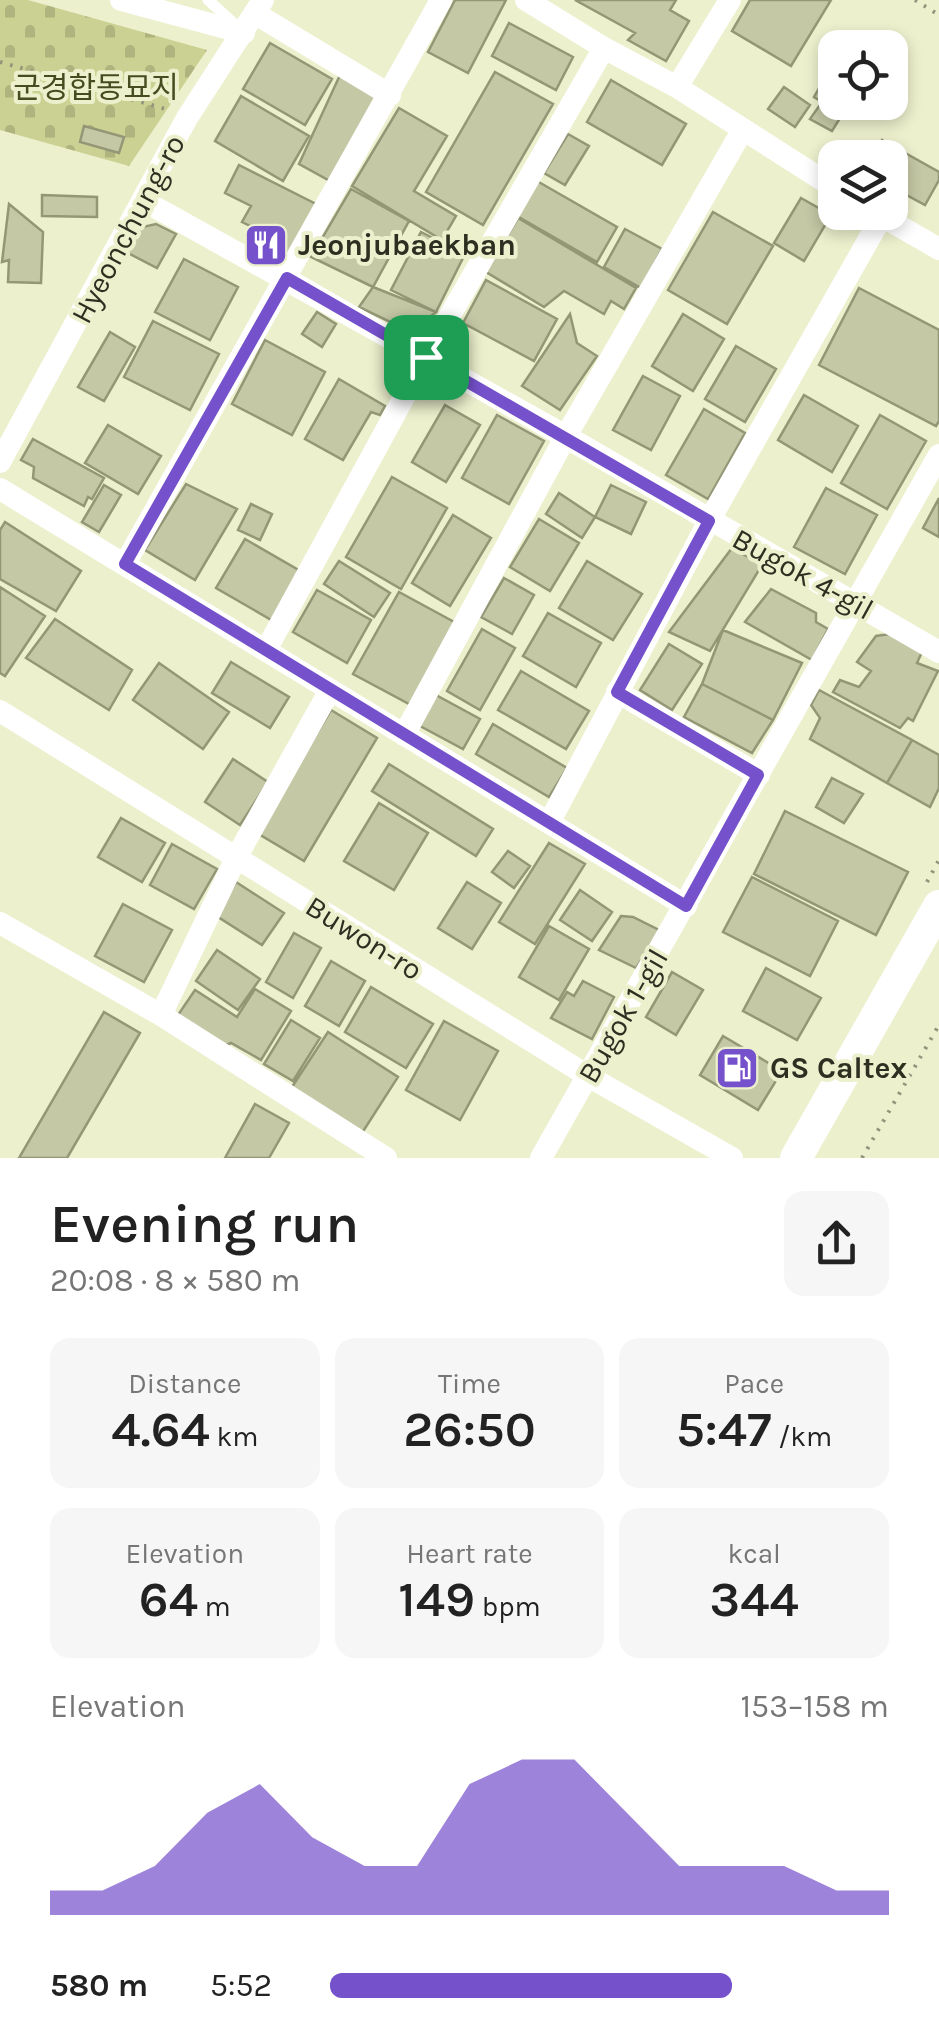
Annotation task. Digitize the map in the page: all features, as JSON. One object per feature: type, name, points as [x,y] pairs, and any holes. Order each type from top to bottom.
[{"type":"street","points":[[121,0],[255,16],[390,96]]},
{"type":"street","points":[[125,564],[442,0]]},
{"type":"street","points":[[526,0],[678,87],[818,178]]},
{"type":"street","points":[[678,87],[730,0]]},
{"type":"street","name":"Hyeonchung-ro","points":[[0,462],[187,118],[255,16]]},
{"type":"street","points":[[266,650],[426,357],[604,48]]},
{"type":"street","points":[[404,735],[566,436],[742,131]]},
{"type":"street","name":"Bugok 4-gil","points":[[144,201],[566,436],[939,652]]},
{"type":"street","points":[[549,823],[869,230]]},
{"type":"street","points":[[906,230],[939,249]]},
{"type":"street","name":"Bugok 1-gil","points":[[541,1158],[939,455]]},
{"type":"street","points":[[0,489],[686,906]]},
{"type":"street","points":[[162,1015],[236,858],[330,690]]},
{"type":"street","points":[[617,692],[758,775]]},
{"type":"street","name":"Buwon-ro","points":[[0,711],[588,1076],[732,1158]]},
{"type":"street","points":[[796,1158],[939,906]]},
{"type":"street","points":[[0,923],[162,1015],[386,1158]]},
{"type":"lane","points":[[208,0],[255,16]]},
{"type":"path","points":[[915,0],[939,15]]},
{"type":"path","points":[[0,62],[187,118]]},
{"type":"path","points":[[862,1158],[939,1025]]},
{"type":"green space","name":"군경합동묘지","points":[[0,0],[28,0],[207,50],[129,166],[0,130]]},
{"type":"building","points":[[455,0],[506,0],[468,73],[428,52]]},
{"type":"building","points":[[575,0],[676,0],[670,10],[689,21],[666,61],[628,40],[635,33]]},
{"type":"building","points":[[750,0],[831,0],[791,66],[732,31]]},
{"type":"building","points":[[509,23],[573,57],[556,90],[492,56]]},
{"type":"building","points":[[270,43],[332,79],[305,125],[243,89]]},
{"type":"building","points":[[495,72],[553,104],[483,225],[426,192]]},
{"type":"building","points":[[340,75],[376,98],[330,181],[299,164]]},
{"type":"building","points":[[611,80],[686,124],[662,165],[587,122]]},
{"type":"building","points":[[784,87],[810,105],[795,127],[768,109]]},
{"type":"building","points":[[241,96],[309,136],[283,181],[215,141]]},
{"type":"building","points":[[399,108],[447,136],[414,191],[456,216],[442,240],[352,186]]},
{"type":"building","points":[[818,108],[818,120],[839,120],[832,131],[810,119]]},
{"type":"building","points":[[84,126],[124,137],[119,153],[80,142]]},
{"type":"building","points":[[568,134],[589,146],[565,185],[544,173]]},
{"type":"building","points":[[908,155],[939,172],[939,180],[925,205],[908,196]]},
{"type":"building","points":[[239,165],[320,206],[292,259],[247,236],[252,227],[242,222],[251,206],[225,193]]},
{"type":"building","points":[[537,181],[617,227],[597,262],[517,216]]},
{"type":"building","points":[[351,189],[409,221],[373,287],[311,257]]},
{"type":"building","points":[[42,195],[97,197],[97,217],[42,216]]},
{"type":"building","points":[[801,198],[818,208],[818,230],[822,230],[804,261],[774,243]]},
{"type":"building","points":[[9,204],[43,232],[41,283],[8,282],[9,260],[2,262]]},
{"type":"building","points":[[713,212],[773,246],[727,324],[668,290]]},
{"type":"building","points":[[518,218],[636,288],[624,309],[611,301],[604,314],[564,291],[544,307],[486,272]]},
{"type":"building","points":[[156,224],[176,234],[157,268],[126,252],[138,228]]},
{"type":"building","points":[[625,229],[662,249],[641,288],[604,267]]},
{"type":"building","points":[[421,232],[465,254],[436,312],[391,290]]},
{"type":"building","points":[[184,259],[238,287],[210,340],[155,312]]},
{"type":"building","points":[[486,280],[557,319],[534,361],[463,323]]},
{"type":"building","points":[[373,287],[436,312],[411,332],[359,307]]},
{"type":"building","points":[[859,288],[939,330],[936,426],[819,365]]},
{"type":"building","points":[[317,312],[336,324],[322,347],[302,334]]},
{"type":"building","points":[[570,314],[577,343],[597,356],[560,410],[522,386]]},
{"type":"building","points":[[683,314],[724,339],[693,391],[652,366]]},
{"type":"building","points":[[153,321],[219,354],[190,410],[124,377]]},
{"type":"building","points":[[110,332],[135,347],[104,401],[78,387]]},
{"type":"building","points":[[265,340],[325,372],[292,435],[232,404]]},
{"type":"building","points":[[736,346],[776,369],[745,422],[705,399]]},
{"type":"building","points":[[643,376],[680,396],[651,450],[613,430]]},
{"type":"building","points":[[339,379],[385,406],[380,415],[371,412],[343,460],[305,439]]},
{"type":"building","points":[[804,395],[858,426],[832,472],[778,440]]},
{"type":"building","points":[[445,405],[480,425],[446,482],[412,462]]},
{"type":"building","points":[[704,409],[745,433],[708,499],[666,475]]},
{"type":"building","points":[[497,415],[544,441],[509,504],[462,478]]},
{"type":"building","points":[[880,415],[926,441],[887,509],[841,483]]},
{"type":"building","points":[[108,425],[161,456],[138,494],[85,463]]},
{"type":"building","points":[[33,439],[104,478],[84,506],[33,478],[34,467],[21,460]]},
{"type":"building","points":[[392,477],[447,508],[401,589],[346,557]]},
{"type":"building","points":[[186,484],[237,509],[195,580],[145,550]]},
{"type":"building","points":[[104,485],[121,495],[99,532],[82,522]]},
{"type":"building","points":[[611,485],[646,502],[631,534],[595,517]]},
{"type":"building","points":[[826,488],[877,515],[845,574],[794,547]]},
{"type":"building","points":[[559,493],[595,517],[582,538],[546,514]]},
{"type":"building","points":[[939,498],[939,537],[923,528]]},
{"type":"building","points":[[251,504],[272,514],[260,540],[238,530]]},
{"type":"building","points":[[453,515],[491,538],[450,606],[412,583]]},
{"type":"building","points":[[539,519],[579,543],[550,591],[510,567]]},
{"type":"building","points":[[5,522],[81,571],[56,611],[0,579],[0,530]]},
{"type":"building","points":[[245,539],[302,572],[273,621],[216,588]]},
{"type":"building","points":[[732,548],[762,565],[710,651],[669,632]]},
{"type":"building","points":[[339,561],[390,593],[374,617],[324,584]]},
{"type":"building","points":[[587,561],[642,594],[613,640],[559,608]]},
{"type":"building","points":[[504,578],[534,595],[512,634],[481,617]]},
{"type":"building","points":[[0,587],[45,616],[5,676],[0,673]]},
{"type":"building","points":[[771,589],[816,613],[816,622],[828,629],[812,660],[745,622]]},
{"type":"building","points":[[317,590],[371,620],[347,663],[293,632]]},
{"type":"building","points":[[399,592],[456,623],[411,705],[353,674]]},
{"type":"building","points":[[548,613],[601,643],[576,687],[523,656]]},
{"type":"building","points":[[55,619],[132,670],[109,710],[26,658]]},
{"type":"building","points":[[482,629],[515,648],[480,710],[447,691]]},
{"type":"building","points":[[723,630],[802,663],[773,720],[702,684]]},
{"type":"building","points":[[890,634],[922,652],[917,663],[938,671],[913,721],[908,718],[900,728],[833,692],[840,680],[859,687],[871,671],[857,662],[876,636]]},
{"type":"building","points":[[669,644],[702,664],[672,710],[640,690]]},
{"type":"building","points":[[231,662],[289,697],[270,728],[212,693]]},
{"type":"building","points":[[159,663],[229,712],[203,749],[133,700]]},
{"type":"building","points":[[521,671],[589,711],[566,749],[498,710]]},
{"type":"building","points":[[702,684],[773,720],[752,753],[684,717]]},
{"type":"building","points":[[819,690],[912,740],[887,783],[810,739],[820,718],[811,705]]},
{"type":"building","points":[[436,695],[480,719],[463,749],[420,726]]},
{"type":"building","points":[[331,710],[377,738],[304,861],[257,833]]},
{"type":"building","points":[[493,724],[567,768],[549,797],[476,754]]},
{"type":"building","points":[[912,740],[939,755],[939,788],[930,807],[887,783]]},
{"type":"building","points":[[233,759],[268,782],[240,825],[205,802]]},
{"type":"building","points":[[389,764],[493,829],[476,856],[372,791]]},
{"type":"building","points":[[832,778],[863,794],[844,823],[816,807]]},
{"type":"building","points":[[379,803],[428,833],[394,890],[344,861]]},
{"type":"building","points":[[785,811],[908,872],[876,935],[754,874]]},
{"type":"building","points":[[121,818],[165,843],[142,882],[98,857]]},
{"type":"building","points":[[549,843],[585,864],[535,944],[499,922]]},
{"type":"building","points":[[172,844],[217,869],[194,909],[150,885]]},
{"type":"building","points":[[508,851],[530,866],[514,888],[492,872]]},
{"type":"building","points":[[752,877],[838,921],[810,976],[723,932]]},
{"type":"building","points":[[236,882],[284,913],[262,945],[215,915]]},
{"type":"building","points":[[467,882],[501,903],[472,949],[438,928]]},
{"type":"building","points":[[580,890],[612,912],[592,941],[560,920]]},
{"type":"building","points":[[123,904],[172,930],[144,982],[95,956]]},
{"type":"building","points":[[621,916],[633,917],[661,931],[636,968],[599,950]]},
{"type":"building","points":[[549,926],[589,949],[559,1000],[519,977]]},
{"type":"building","points":[[294,933],[321,948],[293,998],[266,982]]},
{"type":"building","points":[[217,950],[260,979],[238,1010],[196,981]]},
{"type":"building","points":[[331,961],[365,981],[339,1026],[305,1006]]},
{"type":"building","points":[[766,968],[821,998],[797,1040],[743,1011]]},
{"type":"building","points":[[672,972],[703,990],[676,1035],[646,1017]]},
{"type":"building","points":[[583,981],[614,997],[592,1039],[551,1018],[567,992],[574,996]]},
{"type":"building","points":[[371,987],[433,1024],[406,1068],[345,1032]]},
{"type":"building","points":[[255,989],[291,1011],[261,1060],[231,1043],[222,1047],[176,1018],[195,990],[237,1017]]},
{"type":"building","points":[[104,1012],[140,1033],[67,1158],[19,1158]]},
{"type":"building","points":[[291,1020],[320,1038],[293,1081],[264,1064]]},
{"type":"building","points":[[444,1021],[498,1051],[460,1120],[406,1090]]},
{"type":"building","points":[[328,1032],[398,1077],[362,1133],[292,1087]]},
{"type":"building","points":[[723,1036],[782,1071],[758,1110],[700,1075]]},
{"type":"building","points":[[255,1104],[289,1123],[269,1158],[225,1158]]},
{"type":"place","name":"Jeonjubaekban","points":[[266,245]]},
{"type":"place","name":"GS Caltex","points":[[737,1068]]},
{"type":"route","points":[[287,278],[426,357],[709,521],[617,692],[758,775],[686,906],[125,564],[287,278]]}]
